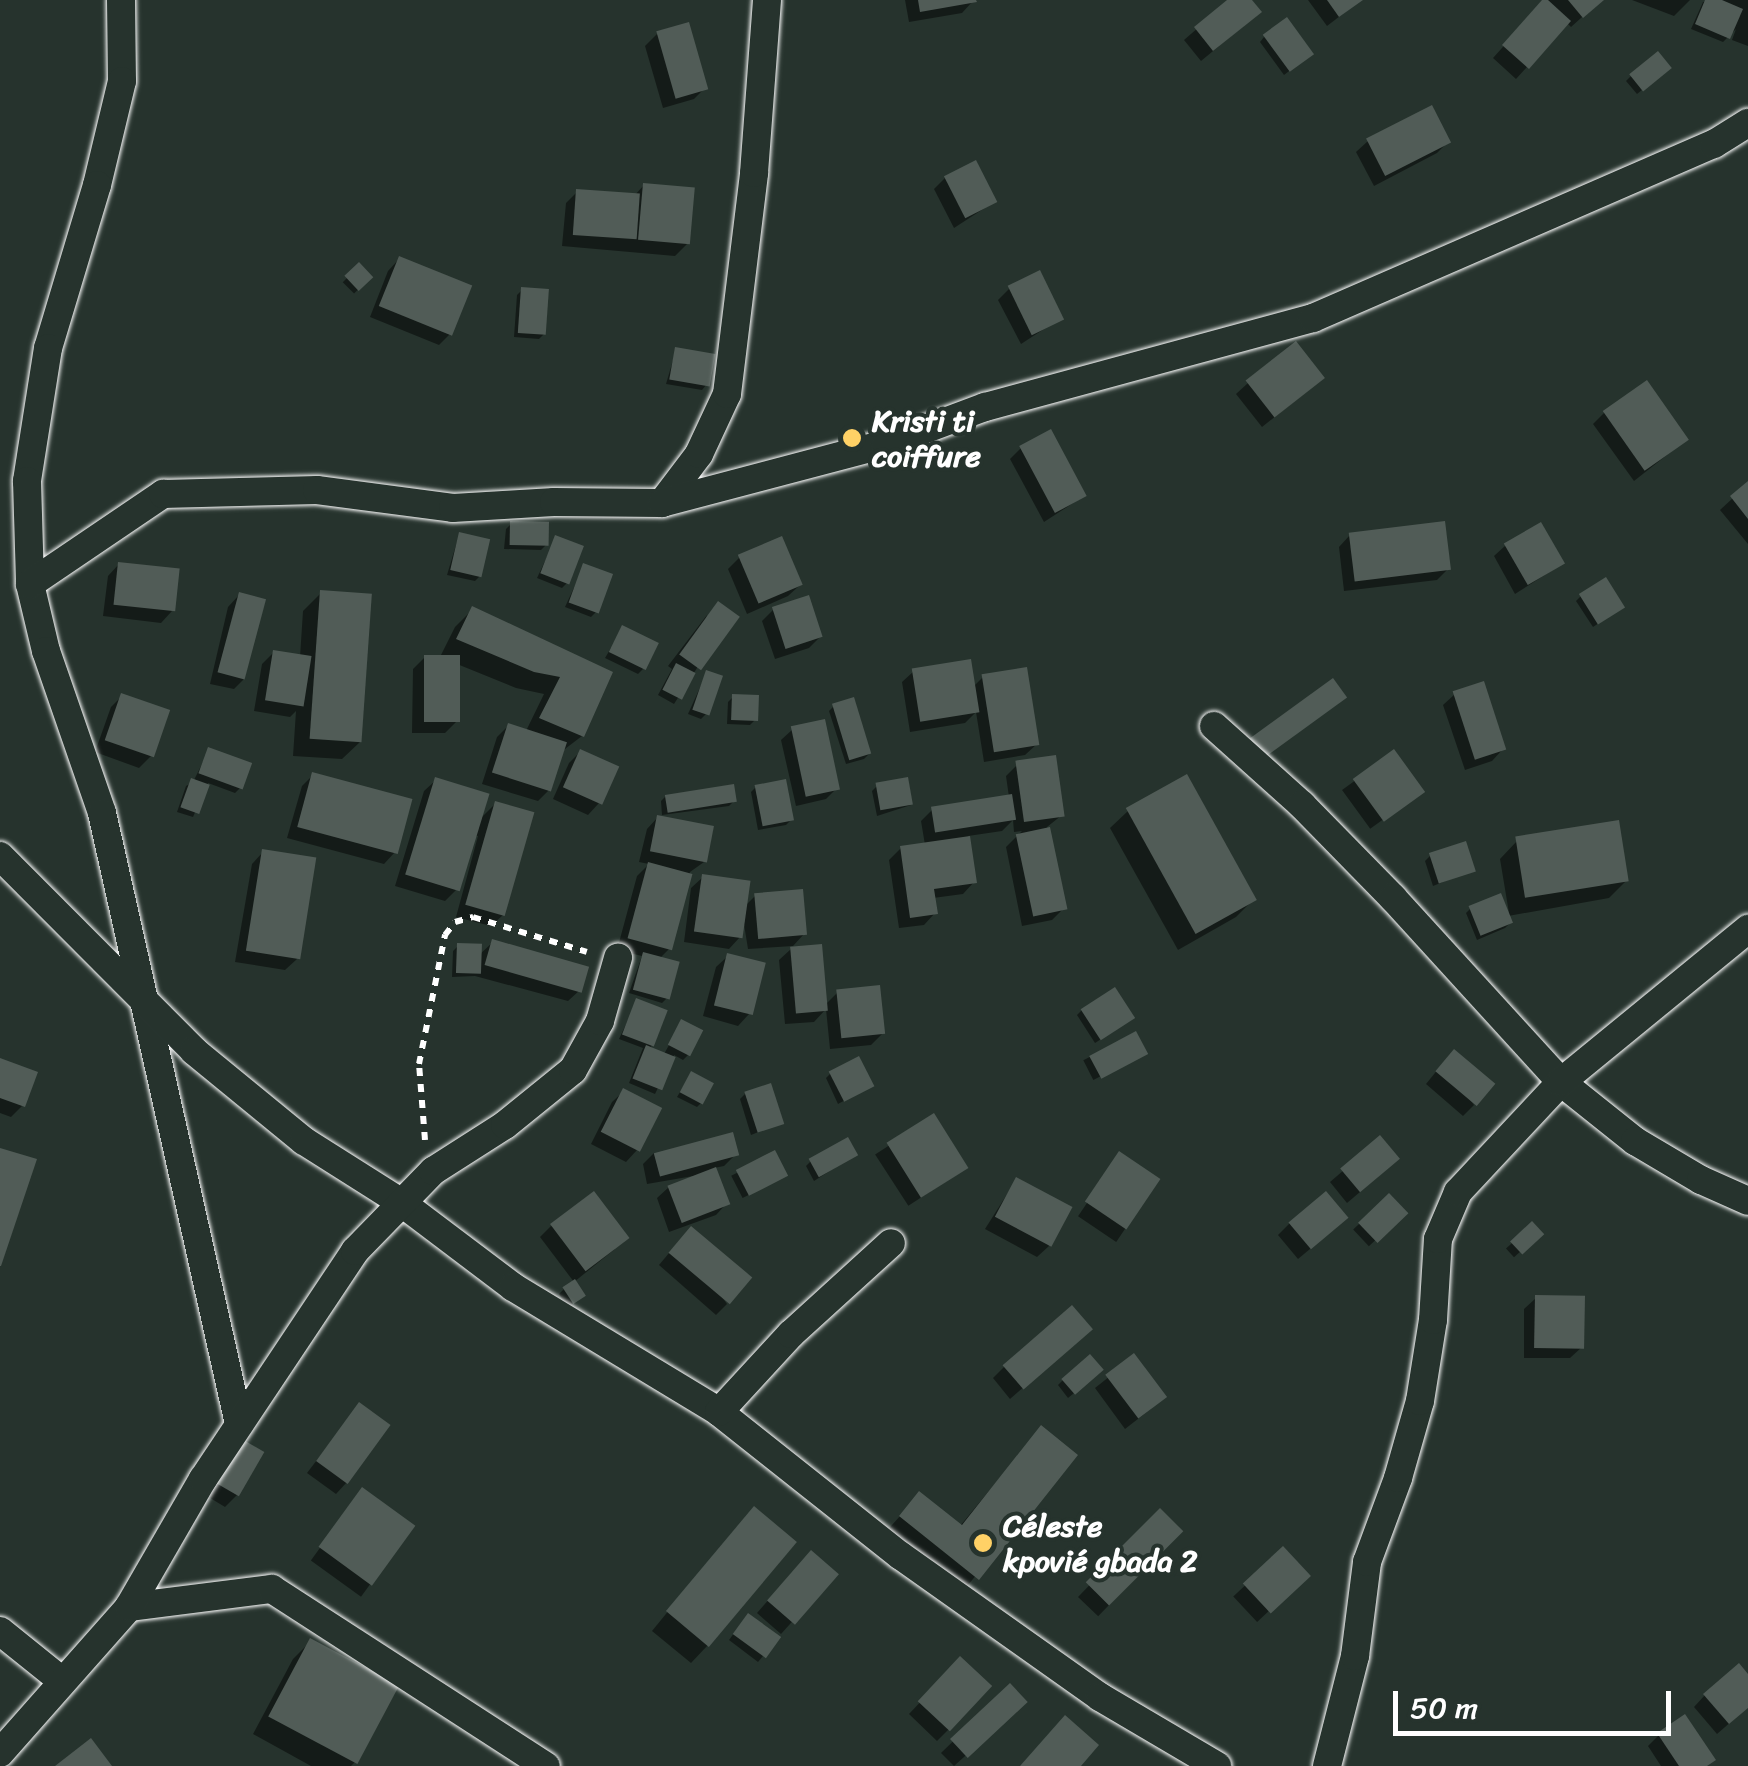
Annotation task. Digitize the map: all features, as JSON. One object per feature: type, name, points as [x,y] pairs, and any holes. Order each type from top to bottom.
[{"type":"street","points":[[122,0],[122,81],[97,186],[48,348],[27,481],[30,584],[46,651],[102,813],[239,1424]]},
{"type":"street","points":[[662,502],[699,454],[726,394],[754,172],[767,0]]},
{"type":"street","points":[[30,584],[163,494],[316,490],[453,508],[554,502],[662,502],[886,444],[986,407],[1313,318],[1714,144],[1748,123]]},
{"type":"street","points":[[1214,726],[1380,885],[1561,1082],[1635,1141],[1701,1180],[1748,1201]]},
{"type":"street","points":[[0,856],[194,1051],[304,1142],[402,1203],[513,1286],[719,1412],[901,1556],[1100,1696],[1217,1766]]},
{"type":"street","points":[[1328,1766],[1356,1656],[1366,1562],[1398,1478],[1420,1401],[1433,1320],[1438,1239],[1458,1192],[1561,1082],[1748,929]]},
{"type":"street","points":[[0,1753],[128,1607],[239,1424],[355,1250],[433,1170],[505,1125],[573,1070],[600,1021],[618,958]]},
{"type":"street","points":[[719,1412],[791,1334],[891,1243]]},
{"type":"street","points":[[128,1607],[272,1589],[540,1764]]},
{"type":"street","points":[[0,1630],[61,1680]]},
{"type":"path","points":[[433,1170],[423,1134],[419,1064],[445,935],[455,922],[474,918],[552,944],[618,958]]},
{"type":"building","points":[[918,0],[976,0],[977,2],[920,12]]},
{"type":"building","points":[[1227,0],[1252,0],[1262,12],[1213,51],[1194,27]]},
{"type":"building","points":[[1327,0],[1363,0],[1339,17]]},
{"type":"building","points":[[1542,0],[1548,0],[1571,21],[1529,69],[1502,45]]},
{"type":"building","points":[[1568,0],[1604,0],[1583,18]]},
{"type":"building","points":[[1705,0],[1722,0],[1743,9],[1730,39],[1695,24]]},
{"type":"building","points":[[1287,17],[1314,54],[1290,72],[1263,35]]},
{"type":"building","points":[[689,22],[708,89],[676,99],[656,31]]},
{"type":"building","points":[[1658,51],[1672,68],[1643,91],[1629,74]]},
{"type":"building","points":[[1432,105],[1451,142],[1385,176],[1366,139]]},
{"type":"building","points":[[976,160],[997,202],[965,218],[944,176]]},
{"type":"building","points":[[643,183],[695,188],[690,244],[638,240]]},
{"type":"building","points":[[576,189],[640,193],[637,239],[573,235]]},
{"type":"building","points":[[399,256],[472,286],[452,336],[379,306]]},
{"type":"building","points":[[359,262],[373,277],[359,291],[344,276]]},
{"type":"building","points":[[1040,270],[1064,319],[1032,335],[1008,286]]},
{"type":"building","points":[[521,287],[549,289],[546,335],[518,333]]},
{"type":"building","points":[[1296,341],[1325,378],[1275,417],[1246,380]]},
{"type":"building","points":[[675,347],[715,354],[710,387],[669,379]]},
{"type":"building","points":[[1647,380],[1689,440],[1645,471],[1603,411]]},
{"type":"building","points":[[1051,429],[1087,496],[1055,513],[1019,446]]},
{"type":"building","points":[[1748,481],[1748,519],[1730,496]]},
{"type":"building","points":[[510,521],[549,522],[549,546],[510,545]]},
{"type":"building","points":[[1445,521],[1451,570],[1355,581],[1349,533]]},
{"type":"building","points":[[1541,522],[1565,564],[1528,585],[1504,544]]},
{"type":"building","points":[[459,532],[490,539],[481,577],[450,570]]},
{"type":"building","points":[[555,535],[584,546],[569,584],[540,573]]},
{"type":"building","points":[[782,536],[803,585],[759,604],[738,555]]},
{"type":"building","points":[[118,562],[180,568],[175,611],[114,605]]},
{"type":"building","points":[[583,563],[613,574],[599,613],[569,602]]},
{"type":"building","points":[[1606,577],[1625,608],[1598,624],[1579,594]]},
{"type":"building","points":[[320,590],[372,594],[361,742],[310,739]]},
{"type":"building","points":[[239,592],[266,599],[245,679],[218,672]]},
{"type":"building","points":[[809,595],[823,637],[786,649],[772,607]]},
{"type":"building","points":[[718,601],[740,617],[701,670],[679,654]]},
{"type":"building","points":[[472,606],[613,672],[584,737],[539,718],[560,677],[534,672],[456,639]]},
{"type":"building","points":[[622,625],[659,643],[646,670],[609,652]]},
{"type":"building","points":[[273,650],[312,656],[304,706],[265,700]]},
{"type":"building","points":[[424,655],[460,655],[460,722],[424,722]]},
{"type":"building","points":[[971,659],[979,712],[920,722],[912,668]]},
{"type":"building","points":[[676,663],[696,673],[682,700],[662,690]]},
{"type":"building","points":[[1027,667],[1039,745],[994,752],[982,674]]},
{"type":"building","points":[[706,670],[723,676],[709,716],[692,710]]},
{"type":"building","points":[[1333,678],[1347,697],[1264,758],[1250,739]]},
{"type":"building","points":[[1484,681],[1506,749],[1475,760],[1453,691]]},
{"type":"building","points":[[121,693],[170,710],[154,757],[105,740]]},
{"type":"building","points":[[732,694],[759,695],[758,721],[731,720]]},
{"type":"building","points":[[854,697],[871,753],[849,760],[832,704]]},
{"type":"building","points":[[825,719],[840,789],[806,797],[791,726]]},
{"type":"building","points":[[508,723],[567,742],[551,792],[492,772]]},
{"type":"building","points":[[208,747],[252,763],[243,789],[198,773]]},
{"type":"building","points":[[580,749],[619,766],[602,805],[563,787]]},
{"type":"building","points":[[1394,749],[1425,792],[1384,822],[1353,779]]},
{"type":"building","points":[[1056,755],[1065,816],[1024,822],[1015,761]]},
{"type":"building","points":[[312,772],[412,799],[398,854],[297,827]]},
{"type":"building","points":[[1187,774],[1257,900],[1196,934],[1126,808]]},
{"type":"building","points":[[435,777],[490,794],[460,891],[405,875]]},
{"type":"building","points":[[908,777],[913,805],[880,810],[876,783]]},
{"type":"building","points":[[191,778],[210,785],[199,814],[180,807]]},
{"type":"building","points":[[786,779],[794,820],[763,826],[755,785]]},
{"type":"building","points":[[734,784],[737,802],[668,813],[665,795]]},
{"type":"building","points":[[1012,794],[1016,820],[935,833],[931,807]]},
{"type":"building","points":[[495,801],[534,812],[505,916],[465,905]]},
{"type":"building","points":[[657,815],[714,826],[707,862],[650,851]]},
{"type":"building","points":[[1619,820],[1629,881],[1525,898],[1515,836]]},
{"type":"building","points":[[1050,827],[1067,909],[1033,916],[1016,834]]},
{"type":"building","points":[[970,836],[977,883],[934,889],[938,914],[910,918],[900,846]]},
{"type":"building","points":[[1466,841],[1476,871],[1439,883],[1429,853]]},
{"type":"building","points":[[262,849],[316,858],[300,959],[246,951]]},
{"type":"building","points":[[648,862],[692,874],[672,950],[628,938]]},
{"type":"building","points":[[702,874],[751,881],[742,938],[694,931]]},
{"type":"building","points":[[803,889],[807,935],[758,939],[754,893]]},
{"type":"building","points":[[1501,893],[1513,923],[1481,936],[1469,906]]},
{"type":"building","points":[[492,939],[589,967],[582,993],[485,965]]},
{"type":"building","points":[[457,943],[482,944],[481,974],[456,973]]},
{"type":"building","points":[[822,944],[828,1011],[796,1014],[790,947]]},
{"type":"building","points":[[643,952],[680,962],[670,1000],[633,990]]},
{"type":"building","points":[[727,953],[766,963],[753,1015],[714,1005]]},
{"type":"building","points":[[880,985],[885,1034],[841,1038],[836,990]]},
{"type":"building","points":[[1115,987],[1135,1018],[1101,1040],[1081,1009]]},
{"type":"building","points":[[636,998],[668,1010],[654,1047],[622,1034]]},
{"type":"building","points":[[681,1019],[703,1030],[690,1056],[668,1045]]},
{"type":"building","points":[[1136,1031],[1148,1054],[1101,1079],[1089,1056]]},
{"type":"building","points":[[646,1045],[676,1057],[662,1090],[633,1078]]},
{"type":"building","points":[[1454,1049],[1495,1084],[1477,1106],[1435,1071]]},
{"type":"building","points":[[859,1056],[874,1086],[844,1102],[829,1071]]},
{"type":"building","points":[[0,1058],[38,1072],[25,1107],[0,1098]]},
{"type":"building","points":[[691,1071],[714,1083],[703,1104],[680,1092]]},
{"type":"building","points":[[771,1083],[784,1124],[758,1133],[744,1092]]},
{"type":"building","points":[[623,1088],[662,1108],[640,1152],[601,1132]]},
{"type":"building","points":[[934,1113],[968,1168],[921,1198],[887,1143]]},
{"type":"building","points":[[733,1132],[739,1155],[660,1176],[654,1153]]},
{"type":"building","points":[[1380,1135],[1400,1159],[1360,1192],[1340,1168]]},
{"type":"building","points":[[848,1137],[858,1155],[819,1177],[809,1159]]},
{"type":"building","points":[[0,1148],[37,1159],[1,1266],[0,1266]]},
{"type":"building","points":[[775,1150],[788,1176],[749,1196],[736,1170]]},
{"type":"building","points":[[1119,1151],[1160,1179],[1126,1230],[1085,1202]]},
{"type":"building","points":[[716,1167],[730,1204],[682,1223],[667,1186]]},
{"type":"building","points":[[1016,1177],[1073,1207],[1051,1247],[995,1217]]},
{"type":"building","points":[[594,1191],[630,1238],[586,1271],[550,1224]]},
{"type":"building","points":[[1326,1191],[1348,1218],[1311,1249],[1288,1222]]},
{"type":"building","points":[[1389,1193],[1408,1213],[1378,1243],[1358,1223]]},
{"type":"building","points":[[1532,1221],[1544,1234],[1522,1255],[1510,1241]]},
{"type":"building","points":[[691,1226],[752,1277],[730,1304],[669,1253]]},
{"type":"building","points":[[575,1279],[586,1296],[573,1304],[562,1287]]},
{"type":"building","points":[[1535,1295],[1585,1296],[1584,1349],[1534,1348]]},
{"type":"building","points":[[1072,1305],[1093,1329],[1024,1390],[1003,1365]]},
{"type":"building","points":[[1134,1353],[1167,1397],[1138,1419],[1105,1375]]},
{"type":"building","points":[[1090,1354],[1104,1370],[1075,1395],[1061,1379]]},
{"type":"building","points":[[359,1402],[391,1425],[348,1484],[316,1461]]},
{"type":"building","points":[[1041,1425],[1078,1455],[979,1580],[899,1516],[919,1491],[962,1525]]},
{"type":"building","points":[[228,1431],[264,1452],[239,1496],[202,1475]]},
{"type":"building","points":[[362,1487],[415,1526],[372,1586],[319,1547]]},
{"type":"building","points":[[754,1506],[797,1542],[709,1647],[666,1611]]},
{"type":"building","points":[[1160,1508],[1183,1531],[1109,1606],[1086,1582]]},
{"type":"building","points":[[1283,1546],[1311,1576],[1271,1613],[1243,1584]]},
{"type":"building","points":[[811,1550],[839,1574],[795,1625],[767,1601]]},
{"type":"building","points":[[748,1613],[781,1637],[766,1658],[733,1634]]},
{"type":"building","points":[[310,1638],[399,1685],[357,1764],[268,1717]]},
{"type":"building","points":[[960,1656],[992,1686],[950,1731],[918,1701]]},
{"type":"building","points":[[1739,1663],[1748,1674],[1748,1708],[1729,1724],[1703,1694]]},
{"type":"building","points":[[1010,1683],[1028,1702],[968,1758],[950,1739]]},
{"type":"building","points":[[1685,1714],[1716,1760],[1707,1766],[1679,1766],[1657,1733]]},
{"type":"building","points":[[1065,1715],[1099,1745],[1081,1766],[1020,1766]]},
{"type":"building","points":[[91,1738],[112,1766],[55,1766]]},
{"type":"place","name":"Kristi ti coiffure","points":[[852,438]]},
{"type":"place","name":"Céleste kpovié gbada 2","points":[[983,1543]]}]
